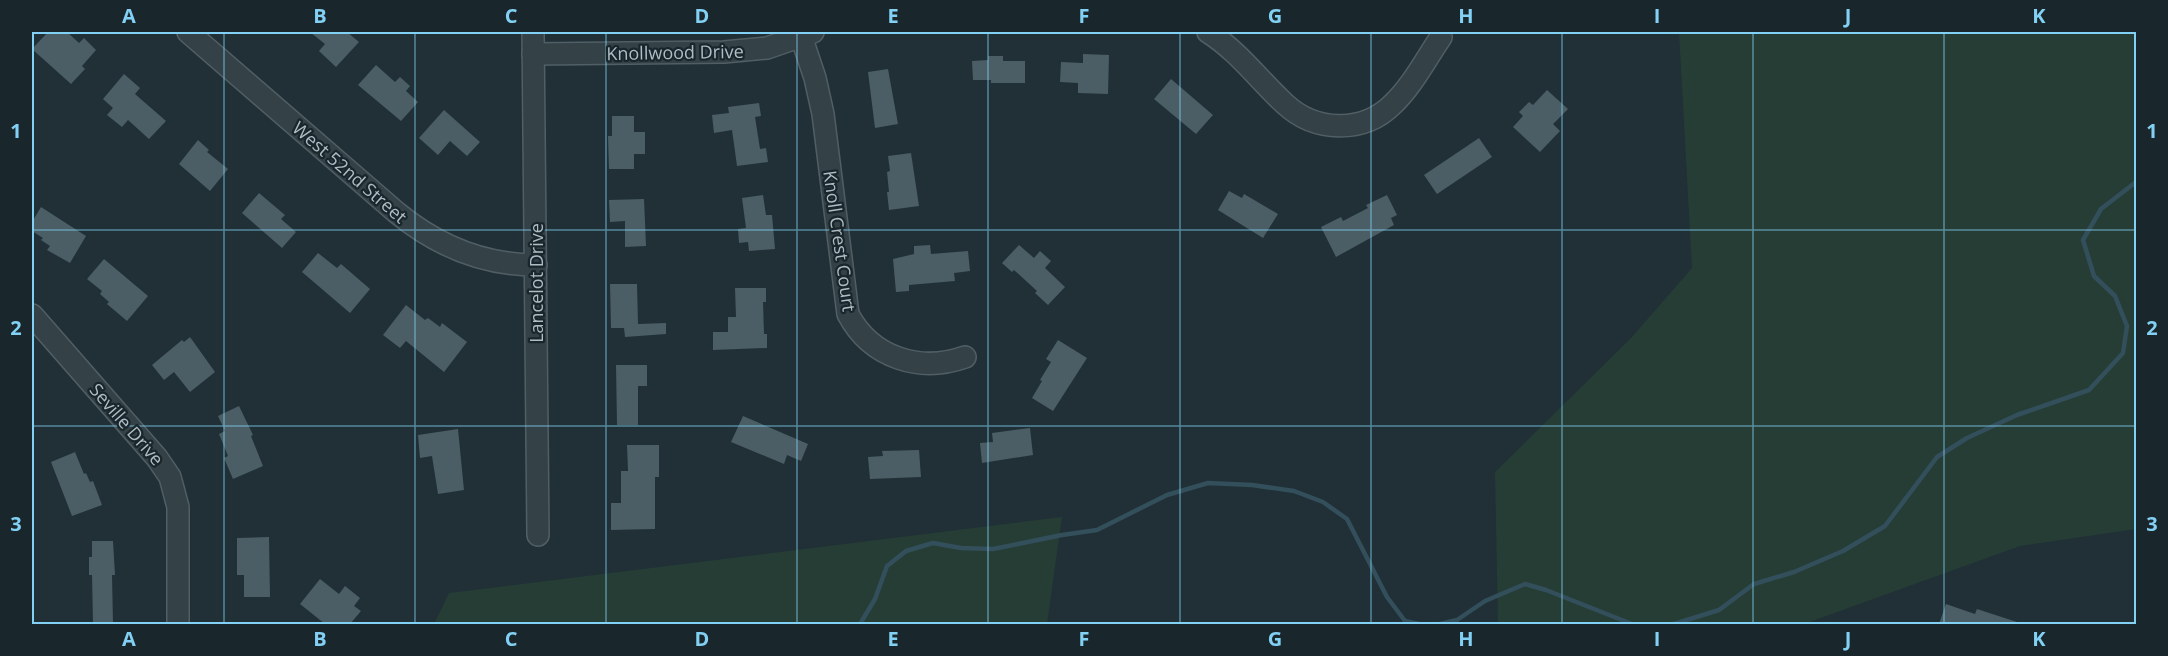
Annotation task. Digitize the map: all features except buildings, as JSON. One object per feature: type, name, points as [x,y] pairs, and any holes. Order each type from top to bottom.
[{"type":"street","name":"West 52nd Street","points":[[188,32],[396,212],[426,235],[454,249],[483,259],[536,265]]},
{"type":"street","name":"Lancelot Drive","points":[[533,32],[538,535]]},
{"type":"street","points":[[1208,32],[1237,54],[1293,111],[1313,121],[1335,126],[1371,120],[1390,108],[1441,37]]},
{"type":"street","name":"Knollwood Drive","points":[[533,54],[724,52],[767,48],[808,34]]},
{"type":"street","name":"Knoll Crest Court","points":[[808,34],[823,114],[848,314],[867,340],[894,357],[907,362],[929,364],[951,362],[964,357]]},
{"type":"street","name":"Seville Drive","points":[[32,315],[157,458],[170,477],[178,507],[178,624]]},
{"type":"green space","points":[[1679,32],[2136,32],[2136,529],[2020,546],[1804,624],[1498,624],[1495,472],[1631,338],[1692,268]]},
{"type":"green space","points":[[1062,517],[1047,624],[434,624],[449,593]]},
{"type":"waterway","points":[[1674,624],[1719,610],[1754,584],[1794,572],[1843,551],[1885,526],[1937,457],[1967,438],[2017,415],[2089,390],[2123,353],[2127,326],[2115,296],[2094,276],[2083,240],[2101,209],[2136,182]]},
{"type":"waterway","points":[[860,624],[875,599],[887,566],[906,551],[933,543],[961,548],[993,549],[1097,530],[1167,495],[1208,483],[1252,485],[1294,491],[1323,502],[1347,519],[1387,597],[1405,621],[1419,624]]},
{"type":"waterway","points":[[1440,624],[1457,620],[1485,601],[1525,584],[1632,624]]}]
